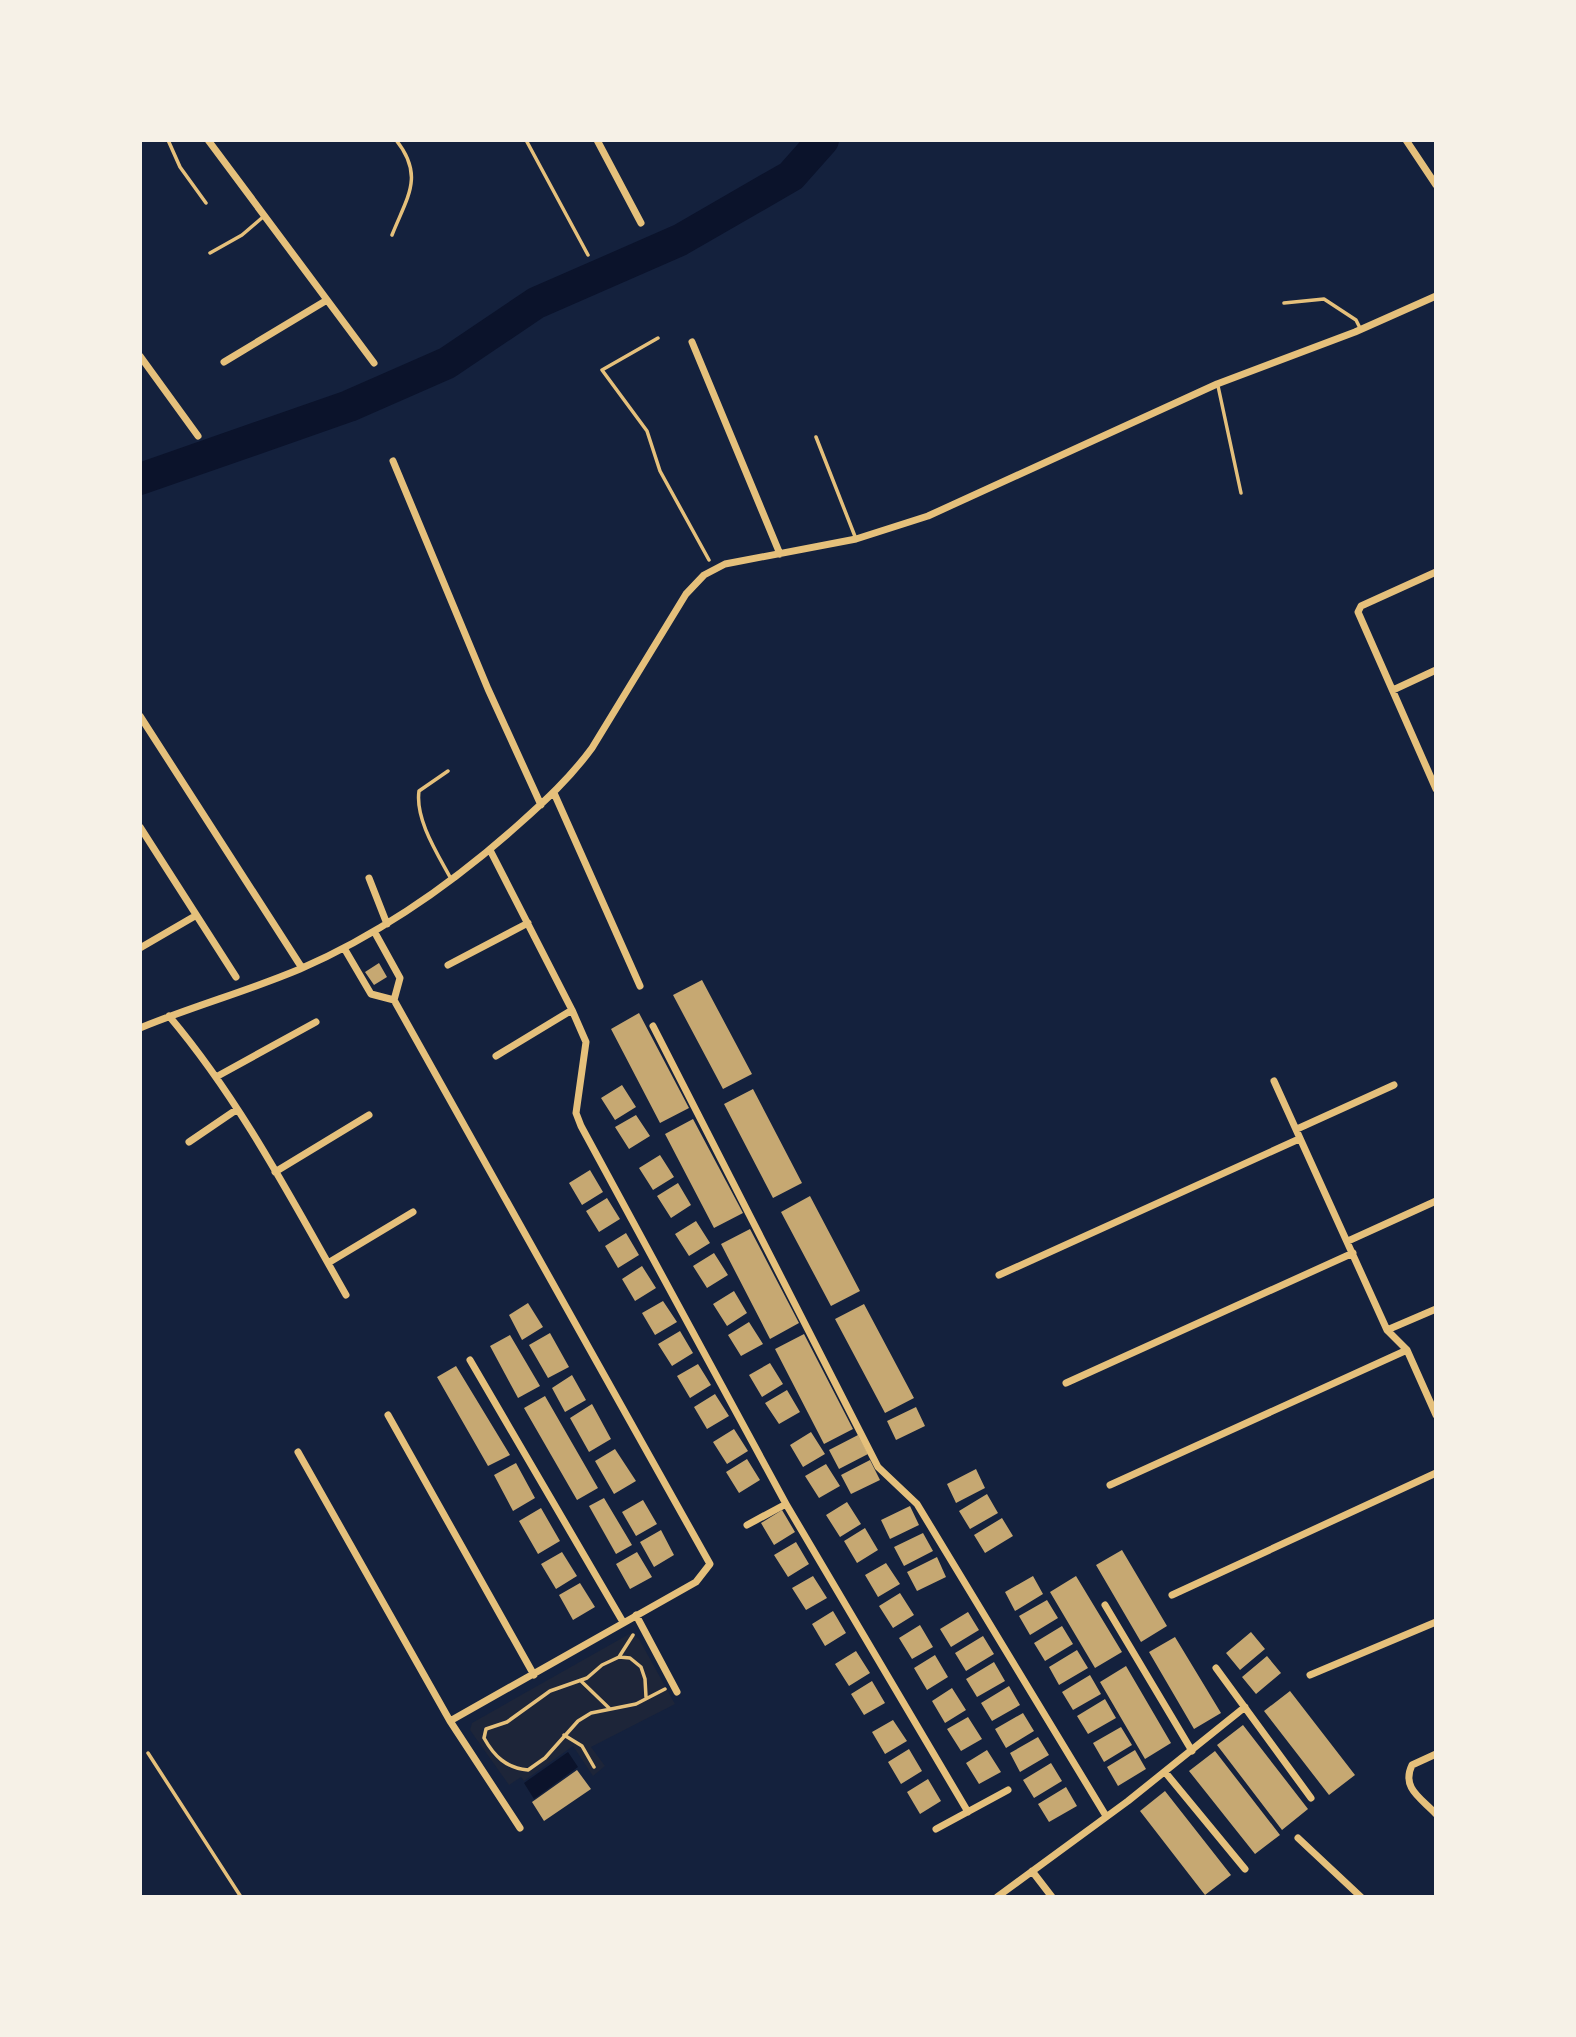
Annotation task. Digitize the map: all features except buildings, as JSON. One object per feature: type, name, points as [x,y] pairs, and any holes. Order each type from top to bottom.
[{"type":"street","points":[[208,140],[374,363]]},
{"type":"street","points":[[597,140],[641,223]]},
{"type":"street","points":[[1406,140],[1436,185]]},
{"type":"street","points":[[140,1021],[140,1028],[302,968],[344,948],[387,924],[489,850],[574,773],[686,594],[714,568],[856,539],[928,516],[1217,384],[1361,330],[1436,296]]},
{"type":"street","points":[[224,362],[327,300]]},
{"type":"street","points":[[692,342],[780,554]]},
{"type":"street","points":[[140,356],[198,436]]},
{"type":"street","points":[[393,461],[488,689],[541,805]]},
{"type":"street","points":[[1436,572],[1361,606],[1358,612],[1436,789]]},
{"type":"street","points":[[1393,690],[1436,670]]},
{"type":"street","points":[[140,716],[302,968]]},
{"type":"street","points":[[554,793],[640,986]]},
{"type":"street","points":[[140,827],[236,977]]},
{"type":"street","points":[[489,850],[586,1042],[576,1113],[581,1126],[786,1504],[968,1812]]},
{"type":"street","points":[[369,878],[387,924]]},
{"type":"street","points":[[140,948],[195,916]]},
{"type":"street","points":[[448,965],[528,923]]},
{"type":"street","points":[[374,931],[400,978],[394,1000],[710,1564],[696,1582],[450,1721]]},
{"type":"street","points":[[344,948],[371,994],[394,1000]]},
{"type":"street","points":[[496,1056],[572,1010]]},
{"type":"street","points":[[169,1016],[204,1058],[275,1172],[346,1295]]},
{"type":"street","points":[[216,1077],[316,1022]]},
{"type":"street","points":[[653,1026],[878,1467],[917,1504],[1106,1816]]},
{"type":"street","points":[[1274,1081],[1387,1330],[1407,1350],[1436,1415]]},
{"type":"street","points":[[1297,1129],[1395,1085]]},
{"type":"street","points":[[188,1142],[236,1110]]},
{"type":"street","points":[[275,1172],[369,1115]]},
{"type":"street","points":[[999,1275],[1299,1139]]},
{"type":"street","points":[[1348,1241],[1436,1201]]},
{"type":"street","points":[[328,1263],[413,1212]]},
{"type":"street","points":[[1066,1383],[1353,1253]]},
{"type":"street","points":[[1387,1330],[1436,1309]]},
{"type":"street","points":[[1110,1485],[1407,1350]]},
{"type":"street","points":[[470,1360],[623,1622]]},
{"type":"street","points":[[388,1415],[534,1675]]},
{"type":"street","points":[[298,1452],[450,1721],[520,1828]]},
{"type":"street","points":[[1172,1595],[1436,1473]]},
{"type":"street","points":[[747,1525],[786,1504]]},
{"type":"street","points":[[1105,1605],[1192,1751]]},
{"type":"street","points":[[636,1615],[675,1689]]},
{"type":"street","points":[[1310,1675],[1436,1622]]},
{"type":"street","points":[[1216,1668],[1311,1798]]},
{"type":"street","points":[[997,1897],[1165,1772],[1245,1707]]},
{"type":"street","points":[[1436,1754],[1412,1765],[1407,1775],[1409,1787],[1436,1814]]},
{"type":"street","points":[[1165,1772],[1245,1869]]},
{"type":"street","points":[[936,1829],[1008,1790]]},
{"type":"street","points":[[1298,1838],[1361,1897]]},
{"type":"street","points":[[1032,1871],[1052,1897]]},
{"type":"lane","points":[[168,140],[180,167],[206,203]]},
{"type":"lane","points":[[392,235],[412,183],[411,160],[396,140]]},
{"type":"lane","points":[[526,140],[588,255]]},
{"type":"lane","points":[[210,253],[242,235],[263,217]]},
{"type":"lane","points":[[1284,303],[1324,299],[1356,320],[1361,330]]},
{"type":"lane","points":[[1217,384],[1241,493]]},
{"type":"lane","points":[[816,437],[856,539]]},
{"type":"lane","points":[[448,771],[419,791],[418,801],[424,822],[451,879]]},
{"type":"lane","points":[[148,1753],[241,1897]]},
{"type":"path","points":[[658,338],[602,370],[647,431],[660,471],[714,568]]},
{"type":"path","points":[[641,1625],[619,1657],[602,1665],[587,1678],[550,1691],[507,1722],[486,1729],[484,1738],[492,1752],[503,1762],[528,1770],[545,1758],[578,1721],[591,1713],[636,1704],[646,1697],[675,1689]]},
{"type":"path","points":[[619,1657],[630,1658],[641,1667],[646,1697]]},
{"type":"path","points":[[580,1680],[610,1708]]},
{"type":"path","points":[[564,1735],[582,1746],[594,1767]]},
{"type":"shaded area","points":[[631,1633],[639,1639],[675,1704],[591,1747],[605,1766],[593,1776],[573,1746],[524,1781],[521,1777],[509,1785],[470,1730],[472,1723]]},
{"type":"shaded area","points":[[568,1752],[578,1767],[534,1799],[524,1783]]},
{"type":"waterway","points":[[140,479],[349,406],[447,363],[536,303],[680,240],[791,176],[823,140]]}]
